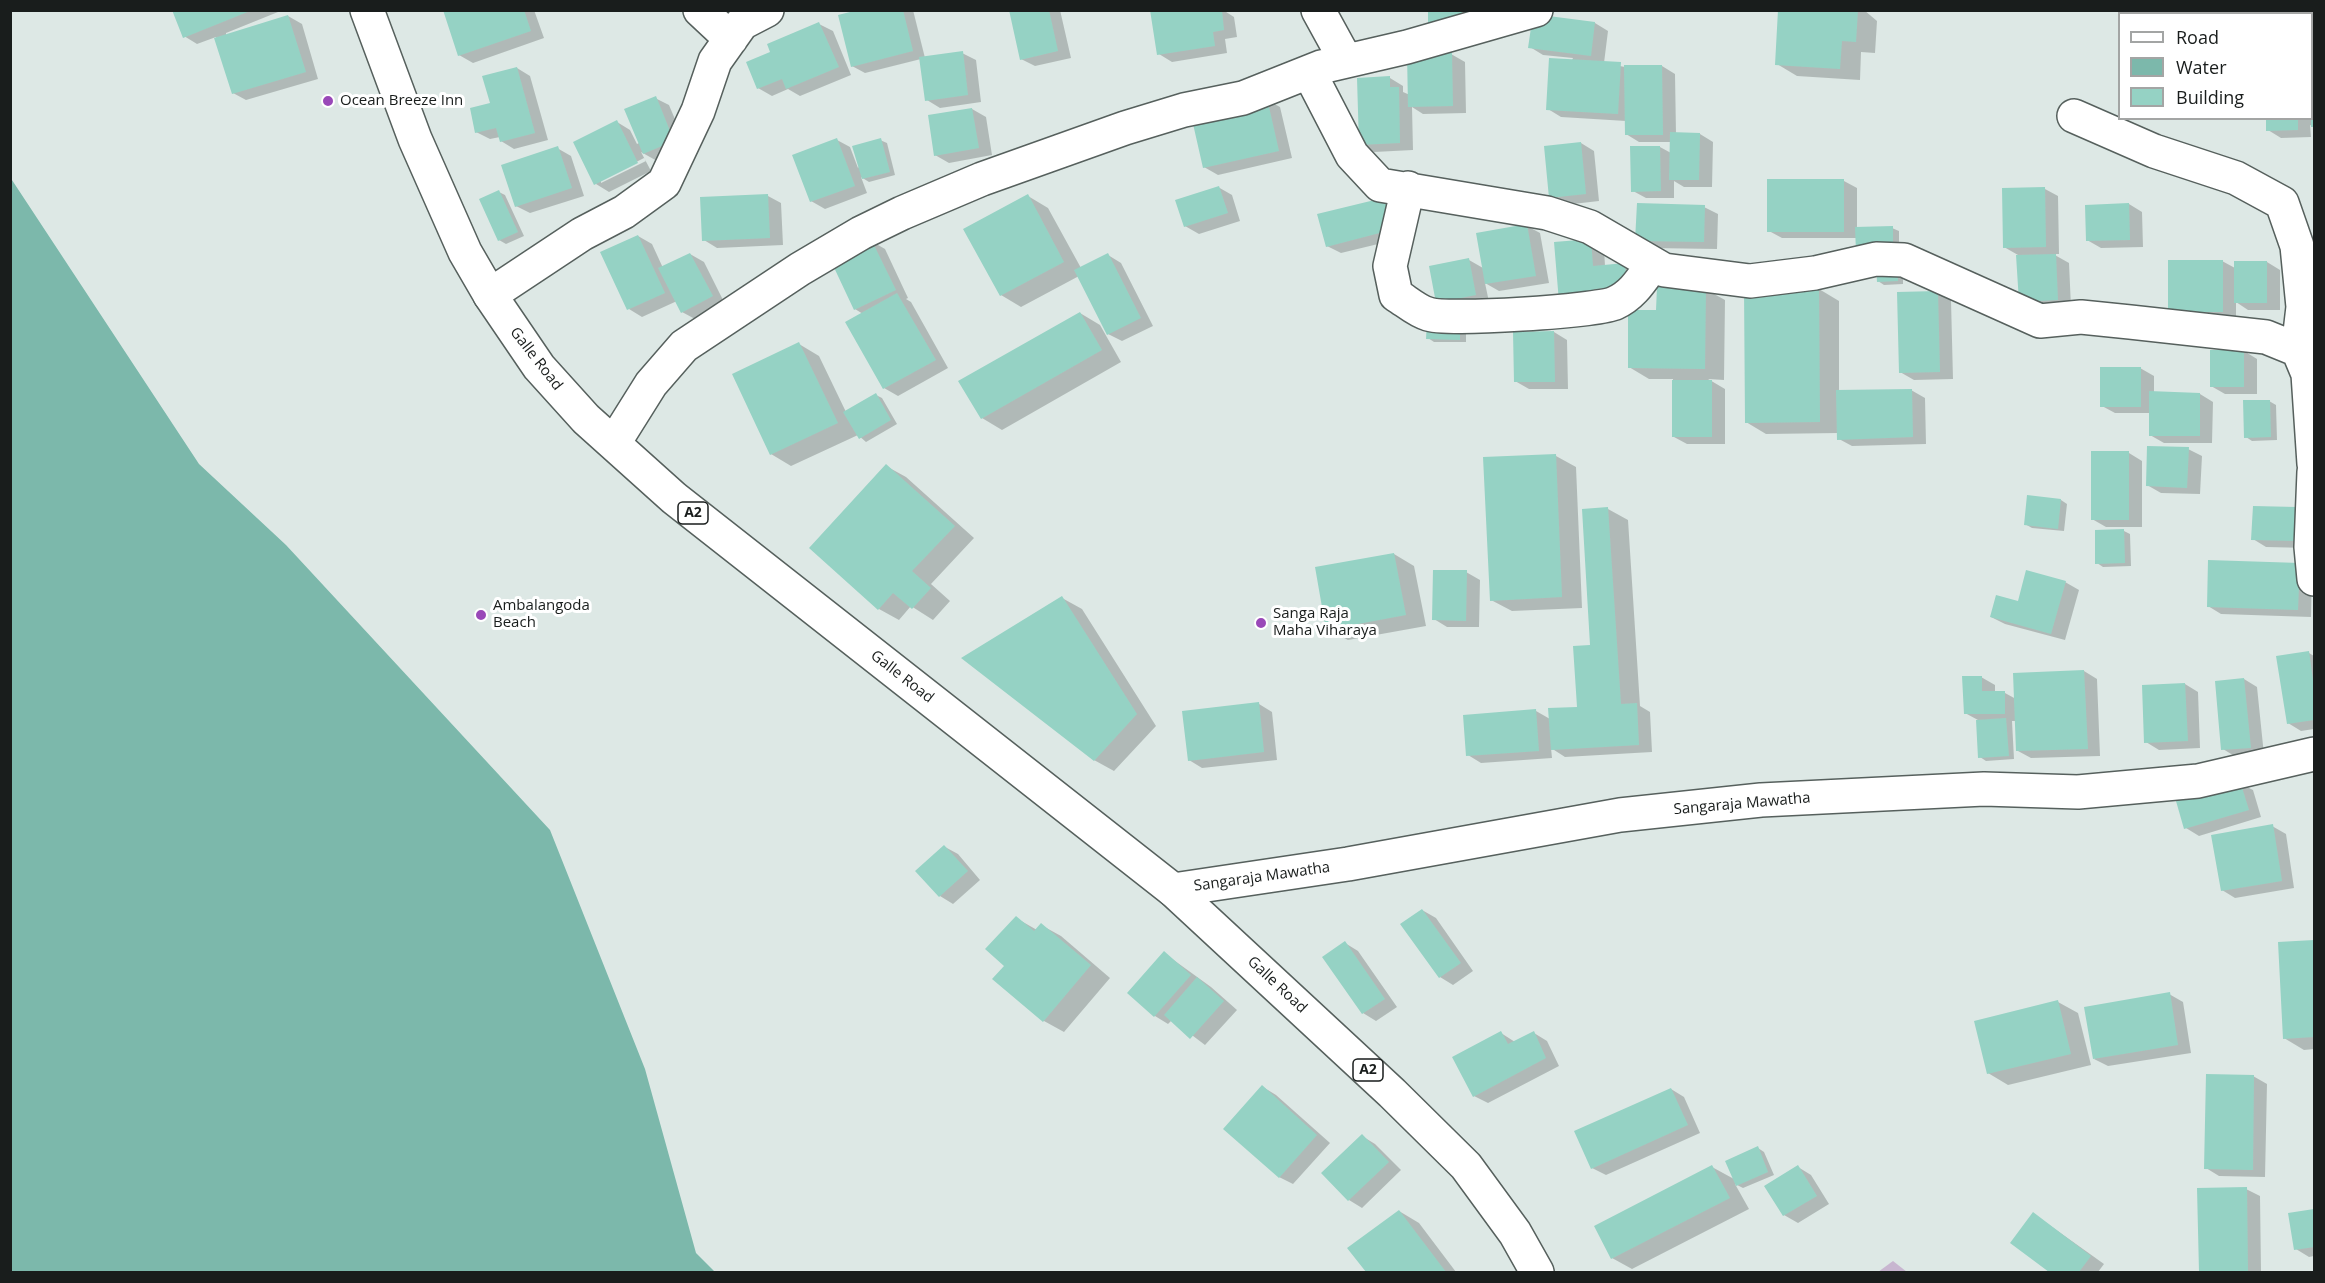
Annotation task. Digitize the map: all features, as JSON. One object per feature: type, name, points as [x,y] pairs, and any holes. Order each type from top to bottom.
[{"type":"main road","name":"Galle Road","points":[[367,10],[415,139],[465,252],[489,295],[539,367],[586,419],[674,498],[1173,890],[1392,1093],[1466,1166],[1515,1233],[1537,1272]]},
{"type":"main road","points":[[700,10],[731,39]]},
{"type":"main road","points":[[489,295],[582,234],[624,212],[664,183],[698,111],[715,61],[742,23],[767,10]]},
{"type":"main road","points":[[1318,10],[1346,61]]},
{"type":"main road","points":[[614,443],[651,384],[684,346],[861,233],[982,178],[1175,113],[1243,98],[1309,72],[1429,42],[1536,10]]},
{"type":"main road","points":[[1309,72],[1352,155],[1380,184],[1547,213],[1590,227],[1664,270],[1750,281],[1815,273],[1876,259],[1904,260],[2040,321],[2081,317],[2130,322],[2266,338],[2298,350]]},
{"type":"main road","points":[[2073,116],[2154,151],[2236,178],[2282,203],[2297,246],[2303,307],[2298,350],[2308,374],[2314,464]]},
{"type":"main road","points":[[1408,188],[1390,266],[1396,295],[1428,315],[1493,315],[1572,310],[1613,304],[1629,296],[1653,264]]},
{"type":"main road","points":[[2314,472],[2312,547],[2314,579]]},
{"type":"main road","name":"Sangaraja Mawatha","points":[[1173,890],[1348,864],[1620,815],[1761,800],[1984,789],[2078,792],[2198,781],[2314,754]]},
{"type":"shaded area","points":[[1893,1261],[1907,1272],[1878,1272]]},
{"type":"water","points":[[10,177],[199,464],[286,545],[550,830],[645,1069],[696,1253],[715,1272],[11,1272]]},
{"type":"building","points":[[172,10],[250,10],[250,11],[183,38]]},
{"type":"building","points":[[443,10],[524,10],[531,31],[458,56]]},
{"type":"building","points":[[858,10],[903,10],[913,51],[851,67],[838,15]]},
{"type":"building","points":[[1009,10],[1049,10],[1058,51],[1020,60]]},
{"type":"building","points":[[1150,10],[1222,10],[1224,30],[1213,32],[1215,46],[1157,55]]},
{"type":"building","points":[[1428,10],[1462,10],[1462,23],[1428,23]]},
{"type":"building","points":[[1778,10],[1858,10],[1856,42],[1842,41],[1840,69],[1775,65]]},
{"type":"building","points":[[1533,14],[1595,22],[1591,56],[1528,48]]},
{"type":"building","points":[[288,15],[306,72],[232,94],[214,38]]},
{"type":"building","points":[[819,22],[839,67],[786,89],[782,79],[757,89],[746,62],[770,52],[767,44]]},
{"type":"building","points":[[963,51],[968,95],[925,101],[919,57]]},
{"type":"building","points":[[1407,53],[1452,53],[1453,106],[1408,107]]},
{"type":"building","points":[[1549,58],[1621,62],[1618,114],[1546,110]]},
{"type":"building","points":[[1624,65],[1662,65],[1663,135],[1625,135]]},
{"type":"building","points":[[2313,66],[2314,127],[2311,127],[2311,120],[2313,120]]},
{"type":"building","points":[[517,67],[535,133],[500,142],[496,128],[475,133],[470,108],[490,103],[482,76]]},
{"type":"building","points":[[1390,76],[1390,87],[1399,87],[1400,143],[1359,145],[1357,78]]},
{"type":"building","points":[[656,96],[674,141],[643,154],[624,109]]},
{"type":"building","points":[[1267,98],[1279,151],[1203,168],[1191,115]]},
{"type":"building","points":[[972,108],[979,148],[934,156],[928,115]]},
{"type":"building","points":[[617,120],[638,163],[594,185],[573,142]]},
{"type":"building","points":[[2266,120],[2298,120],[2298,130],[2266,131]]},
{"type":"building","points":[[1670,132],[1700,133],[1699,180],[1669,180]]},
{"type":"building","points":[[837,138],[855,186],[810,202],[792,155]]},
{"type":"building","points":[[881,138],[890,172],[862,179],[852,146]]},
{"type":"building","points":[[1581,142],[1586,194],[1549,198],[1544,146]]},
{"type":"building","points":[[558,146],[572,188],[515,207],[501,165]]},
{"type":"building","points":[[1630,146],[1660,146],[1661,191],[1631,192]]},
{"type":"building","points":[[1767,179],[1844,179],[1844,232],[1767,232]]},
{"type":"building","points":[[1219,186],[1228,213],[1184,227],[1175,200]]},
{"type":"building","points":[[2045,187],[2046,247],[2003,248],[2002,188]]},
{"type":"building","points":[[499,190],[518,232],[498,241],[479,199]]},
{"type":"building","points":[[768,194],[770,238],[702,241],[700,197]]},
{"type":"building","points":[[1028,194],[1064,262],[1000,296],[963,229]]},
{"type":"building","points":[[1387,197],[1395,229],[1326,247],[1317,214]]},
{"type":"building","points":[[1637,203],[1705,205],[1704,242],[1635,241]]},
{"type":"building","points":[[2129,203],[2130,240],[2086,241],[2085,205]]},
{"type":"building","points":[[1527,224],[1536,276],[1485,284],[1476,233]]},
{"type":"building","points":[[1893,226],[1893,250],[1856,252],[1855,227]]},
{"type":"building","points":[[638,235],[665,293],[627,310],[600,252]]},
{"type":"building","points":[[871,239],[896,290],[854,310],[830,259]]},
{"type":"building","points":[[1591,239],[1593,266],[1625,263],[1627,287],[1594,289],[1595,299],[1559,302],[1554,242]]},
{"type":"building","points":[[690,253],[713,296],[681,313],[658,268]]},
{"type":"building","points":[[1108,253],[1141,318],[1107,335],[1074,270]]},
{"type":"building","points":[[2056,254],[2058,300],[2019,302],[2016,255]]},
{"type":"building","points":[[1469,258],[1476,295],[1436,303],[1429,266]]},
{"type":"building","points":[[2168,260],[2223,260],[2223,312],[2168,312]]},
{"type":"building","points":[[2234,261],[2267,261],[2267,303],[2234,303]]},
{"type":"building","points":[[1897,265],[1898,281],[1877,282],[1876,266]]},
{"type":"building","points":[[1657,287],[1706,287],[1705,369],[1628,368],[1628,310],[1656,310]]},
{"type":"building","points":[[1744,288],[1819,288],[1820,422],[1745,423]]},
{"type":"building","points":[[1938,291],[1940,372],[1899,373],[1897,292]]},
{"type":"building","points":[[897,293],[936,360],[883,389],[845,322]]},
{"type":"building","points":[[1080,312],[1102,350],[981,419],[958,381]]},
{"type":"building","points":[[1427,320],[1460,321],[1460,340],[1426,339]]},
{"type":"building","points":[[1554,331],[1555,382],[1514,382],[1513,332]]},
{"type":"building","points":[[799,342],[838,423],[770,455],[732,374]]},
{"type":"building","points":[[2210,350],[2244,350],[2244,387],[2210,387]]},
{"type":"building","points":[[2100,367],[2141,367],[2141,407],[2100,407]]},
{"type":"building","points":[[1672,380],[1712,380],[1712,437],[1672,437]]},
{"type":"building","points":[[1912,389],[1913,437],[1837,440],[1836,390]]},
{"type":"building","points":[[2149,391],[2200,393],[2200,436],[2149,436]]},
{"type":"building","points":[[876,393],[891,420],[859,439],[843,412]]},
{"type":"building","points":[[2243,400],[2270,400],[2271,437],[2244,438]]},
{"type":"building","points":[[2147,446],[2189,447],[2187,488],[2146,486]]},
{"type":"building","points":[[2091,451],[2129,451],[2129,520],[2091,520]]},
{"type":"building","points":[[1556,454],[1562,597],[1490,601],[1483,457]]},
{"type":"building","points":[[886,464],[955,526],[912,571],[931,588],[912,609],[893,593],[878,610],[809,548]]},
{"type":"building","points":[[2027,495],[2061,499],[2058,529],[2024,525]]},
{"type":"building","points":[[2253,506],[2297,507],[2296,541],[2251,540]]},
{"type":"building","points":[[1608,507],[1621,704],[1637,703],[1639,745],[1551,750],[1548,708],[1577,707],[1573,646],[1590,645],[1582,509]]},
{"type":"building","points":[[2124,529],[2125,563],[2095,564],[2095,530]]},
{"type":"building","points":[[1394,553],[1406,615],[1326,630],[1315,567]]},
{"type":"building","points":[[2208,560],[2300,563],[2298,610],[2207,607]]},
{"type":"building","points":[[1433,570],[1467,570],[1466,621],[1432,620]]},
{"type":"building","points":[[2026,570],[2066,581],[2051,634],[1990,617],[1996,595],[2018,601]]},
{"type":"building","points":[[1062,596],[1137,714],[1094,761],[961,658]]},
{"type":"building","points":[[2309,651],[2314,688],[2314,720],[2287,724],[2276,656]]},
{"type":"building","points":[[2084,670],[2088,749],[2016,751],[2013,673]]},
{"type":"building","points":[[1962,676],[1982,676],[1982,691],[2005,691],[2005,714],[1964,714]]},
{"type":"building","points":[[2244,678],[2251,748],[2221,750],[2215,681]]},
{"type":"building","points":[[2185,683],[2188,741],[2144,743],[2142,685]]},
{"type":"building","points":[[1259,702],[1264,752],[1188,761],[1182,711]]},
{"type":"building","points":[[1536,709],[1539,751],[1466,756],[1463,715]]},
{"type":"building","points":[[2006,718],[2009,756],[1978,758],[1976,720]]},
{"type":"building","points":[[2240,781],[2249,810],[2184,829],[2176,801]]},
{"type":"building","points":[[2273,824],[2282,881],[2221,891],[2211,835]]},
{"type":"building","points":[[944,845],[968,871],[939,897],[915,871]]},
{"type":"building","points":[[1422,909],[1461,963],[1439,978],[1400,924]]},
{"type":"building","points":[[1016,916],[1034,931],[1041,923],[1091,965],[1043,1022],[992,979],[1004,966],[985,949]]},
{"type":"building","points":[[2314,940],[2314,1037],[2283,1039],[2278,942]]},
{"type":"building","points":[[1345,941],[1385,999],[1362,1014],[1322,957]]},
{"type":"building","points":[[1164,951],[1191,975],[1154,1017],[1127,993]]},
{"type":"building","points":[[1197,977],[1224,1001],[1190,1039],[1164,1015]]},
{"type":"building","points":[[2170,992],[2178,1045],[2093,1059],[2084,1007]]},
{"type":"building","points":[[2058,1000],[2071,1054],[1987,1074],[1974,1021]]},
{"type":"building","points":[[1501,1031],[1508,1044],[1534,1031],[1546,1058],[1473,1097],[1452,1057]]},
{"type":"building","points":[[2206,1074],[2254,1075],[2253,1170],[2204,1169]]},
{"type":"building","points":[[1262,1085],[1317,1135],[1279,1178],[1223,1129]]},
{"type":"building","points":[[1671,1088],[1688,1125],[1591,1169],[1574,1131]]},
{"type":"building","points":[[1362,1134],[1389,1162],[1348,1201],[1321,1173]]},
{"type":"building","points":[[1758,1146],[1768,1172],[1736,1186],[1725,1161]]},
{"type":"building","points":[[1712,1165],[1730,1198],[1611,1259],[1594,1226]]},
{"type":"building","points":[[1798,1165],[1817,1196],[1783,1216],[1764,1186]]},
{"type":"building","points":[[2247,1187],[2248,1272],[2199,1272],[2197,1188]]},
{"type":"building","points":[[2314,1209],[2314,1247],[2294,1250],[2288,1213]]},
{"type":"building","points":[[1399,1210],[1446,1272],[1366,1272],[1347,1248]]},
{"type":"building","points":[[2033,1212],[2091,1256],[2079,1272],[2049,1272],[2010,1243]]},
{"type":"place","name":"Ocean Breeze Inn","points":[[328,101]]},
{"type":"place","name":"Ambalangoda Beach","points":[[481,615]]},
{"type":"place","name":"Sanga Raja Maha Viharaya","points":[[1261,623]]}]
